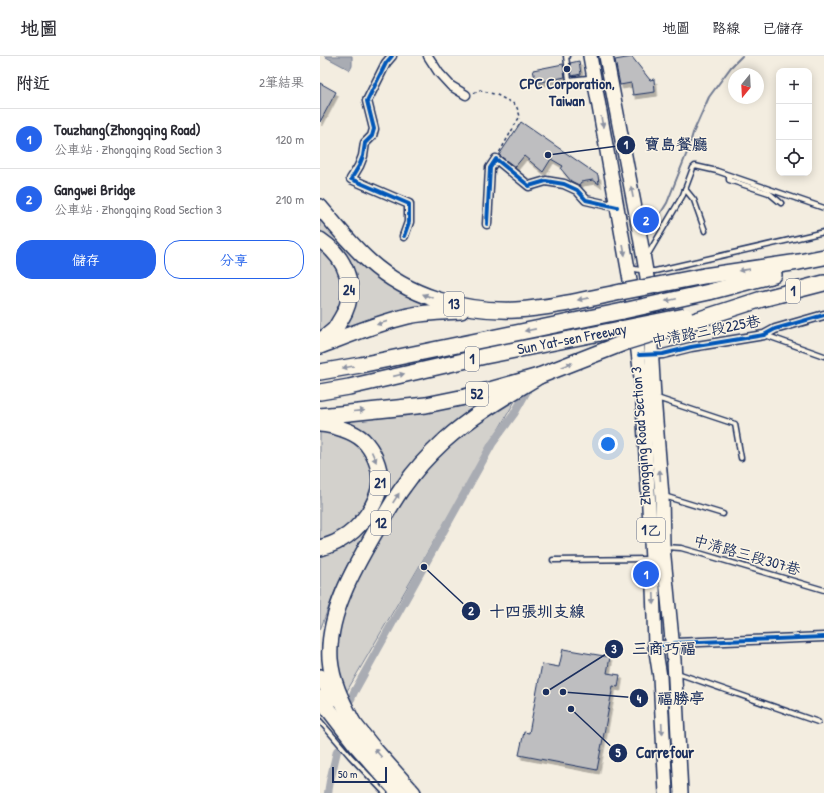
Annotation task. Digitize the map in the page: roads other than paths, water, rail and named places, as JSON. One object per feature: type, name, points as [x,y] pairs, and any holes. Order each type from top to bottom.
[{"type":"highway","name":"13","points":[[320,207],[351,244],[370,262],[391,278],[423,295],[462,306],[490,310],[516,310],[548,306],[704,276],[824,258]]},
{"type":"highway","name":"24","points":[[320,240],[336,253],[343,263],[350,287],[345,312],[335,329],[320,341]]},
{"type":"highway","name":"Sun Yat-sen Freeway","points":[[320,372],[623,311],[824,264]]},
{"type":"highway","name":"Sun Yat-sen Freeway","points":[[320,392],[349,387],[485,356],[626,335],[824,283]]},
{"type":"highway","points":[[320,346],[381,323],[410,316],[438,312],[490,310]]},
{"type":"highway","name":"52","points":[[320,416],[434,403],[504,387],[540,376],[626,335]]},
{"type":"highway","name":"12","points":[[356,727],[335,684],[330,660],[330,644],[333,625],[344,593],[370,540],[404,485],[444,441],[469,420],[540,376]]},
{"type":"highway","name":"21","points":[[320,424],[353,433],[362,440],[373,453],[379,468],[380,482],[377,497],[364,519],[352,532],[341,540],[320,548]]},
{"type":"highway","points":[[320,642],[342,582],[370,540]]},
{"type":"highway","points":[[320,677],[356,727],[413,793]]},
{"type":"highway","points":[[320,698],[357,746],[398,793]]},
{"type":"main road","name":"Zhongqing Road Section 3","points":[[590,56],[627,267],[654,397],[662,496],[664,547],[672,644],[681,793]]},
{"type":"main road","name":"Zhongqing Road Section 3","points":[[606,56],[645,266],[645,355],[642,387],[652,559],[655,645],[660,677],[666,793]]},
{"type":"street","points":[[380,56],[386,63]]},
{"type":"street","points":[[392,56],[386,63],[367,101],[374,129],[372,136],[365,143],[363,156],[351,180],[409,204],[409,222],[404,236]]},
{"type":"street","points":[[428,56],[439,73],[451,86],[466,95]]},
{"type":"street","points":[[486,224],[490,168],[496,159],[529,186],[546,181],[564,184],[577,190],[586,200],[617,207]]},
{"type":"street","name":"中清路三段225巷","points":[[645,355],[663,354],[691,347],[764,335],[775,329],[824,315]]},
{"type":"street","points":[[655,645],[824,638]]},
{"type":"lane","points":[[568,56],[566,56],[570,80],[588,78],[595,83]]},
{"type":"lane","points":[[645,266],[683,195],[695,166],[717,171],[824,208]]},
{"type":"lane","points":[[729,176],[729,180],[769,193],[781,203]]},
{"type":"lane","points":[[685,189],[694,200],[705,231]]},
{"type":"lane","points":[[627,267],[645,266],[655,271],[824,232]]},
{"type":"lane","points":[[764,335],[824,356]]},
{"type":"lane","points":[[654,397],[735,424],[741,458]]},
{"type":"lane","points":[[662,496],[723,514]]},
{"type":"lane","name":"中清路三段307巷","points":[[664,547],[680,548],[699,553],[824,590]]},
{"type":"lane","points":[[553,560],[652,559]]},
{"type":"lane","points":[[674,673],[818,722]]},
{"type":"lane","points":[[320,721],[385,793]]},
{"type":"waterway","points":[[650,230],[667,203],[688,150],[693,133],[709,97],[731,67],[742,56]]},
{"type":"waterway","points":[[351,699],[492,444],[514,414],[527,391]]},
{"type":"waterway","points":[[328,793],[337,751]]},
{"type":"place","name":"CPC Corporation, Taiwan","points":[[567,69]]},
{"type":"place","name":"寶島餐廳","points":[[548,155]]},
{"type":"place","name":"Gangwei Bridge","points":[[646,220]]},
{"type":"place","name":"十四張圳支線","points":[[424,567]]},
{"type":"place","name":"Touzhang(Zhongqing Road)","points":[[646,574]]},
{"type":"place","name":"三商巧福","points":[[546,692]]},
{"type":"place","name":"福勝亭","points":[[563,692]]},
{"type":"place","name":"Carrefour","points":[[571,709]]}]
